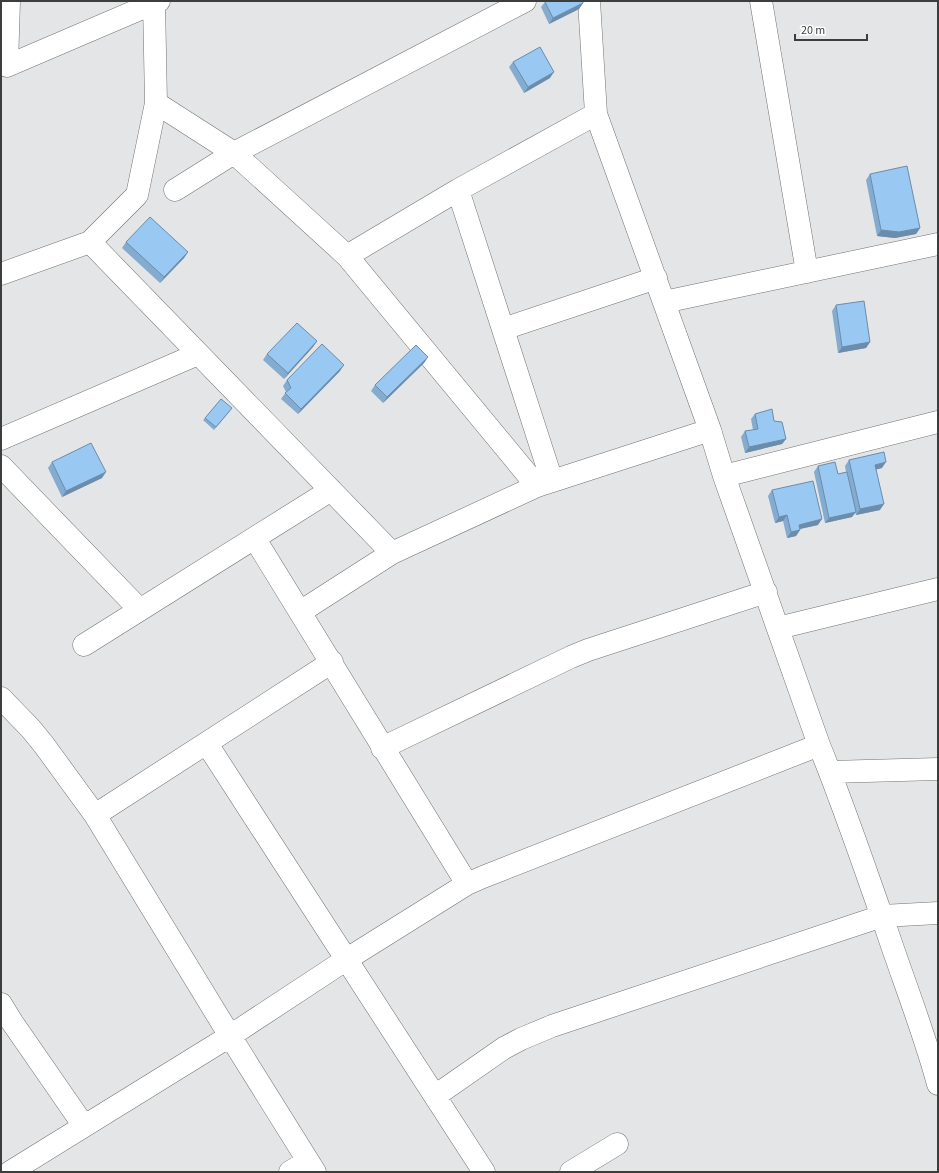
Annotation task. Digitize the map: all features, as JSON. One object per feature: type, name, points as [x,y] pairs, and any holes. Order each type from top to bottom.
[{"type":"street","points":[[1,274],[90,242],[137,195],[156,103],[156,2],[4,68],[5,25],[9,1]]},
{"type":"street","points":[[175,190],[234,153],[525,1]]},
{"type":"street","points":[[590,1],[596,114],[710,430],[724,476],[819,745],[882,916],[938,1084]]},
{"type":"street","points":[[761,1],[807,272]]},
{"type":"street","points":[[156,103],[234,153],[347,256],[545,484]]},
{"type":"street","points":[[347,256],[458,190],[596,114]]},
{"type":"street","points":[[458,190],[503,329],[545,484]]},
{"type":"street","points":[[90,242],[392,553]]},
{"type":"street","points":[[664,302],[938,244]]},
{"type":"street","points":[[503,329],[656,278]]},
{"type":"street","points":[[1,439],[198,354]]},
{"type":"street","points":[[724,476],[938,422]]},
{"type":"street","points":[[300,612],[392,553],[545,484],[710,430]]},
{"type":"street","points":[[1,466],[140,610]]},
{"type":"street","points":[[84,646],[331,490]]},
{"type":"street","points":[[255,539],[332,662],[382,748],[467,884]]},
{"type":"street","points":[[778,628],[938,589]]},
{"type":"street","points":[[382,748],[571,657],[766,592]]},
{"type":"street","points":[[95,815],[332,662]]},
{"type":"street","points":[[1,698],[31,729],[44,745],[95,815],[230,1036],[304,1168]]},
{"type":"street","points":[[207,744],[484,1172]]},
{"type":"street","points":[[10,1172],[230,1036],[346,959],[467,884],[483,876],[819,745]]},
{"type":"street","points":[[830,772],[938,769]]},
{"type":"street","points":[[435,1096],[504,1048],[536,1032],[882,916],[938,913]]},
{"type":"street","points":[[1,1004],[84,1126]]},
{"type":"street","points":[[571,1172],[618,1144]]},
{"type":"building","points":[[583,1],[583,3],[553,18],[545,2]]},
{"type":"building","points":[[540,47],[554,72],[528,87],[513,62]]},
{"type":"building","points":[[907,166],[920,228],[899,232],[881,230],[870,174]]},
{"type":"building","points":[[150,217],[188,252],[164,277],[126,242]]},
{"type":"building","points":[[864,301],[870,342],[842,347],[836,305]]},
{"type":"building","points":[[297,323],[317,341],[288,373],[267,354]]},
{"type":"building","points":[[322,344],[344,365],[301,409],[285,393],[291,388],[287,380]]},
{"type":"building","points":[[416,345],[428,357],[387,397],[375,385]]},
{"type":"building","points":[[221,399],[232,408],[216,427],[205,418]]},
{"type":"building","points":[[772,409],[774,421],[782,422],[786,439],[749,447],[745,431],[758,429],[755,414]]},
{"type":"building","points":[[91,443],[106,472],[66,491],[52,462]]},
{"type":"building","points":[[884,452],[886,462],[875,465],[884,504],[860,509],[849,460]]},
{"type":"building","points":[[835,462],[838,474],[847,472],[856,512],[829,518],[818,466]]},
{"type":"building","points":[[813,481],[822,519],[799,525],[800,530],[791,532],[787,515],[779,517],[772,490]]}]
